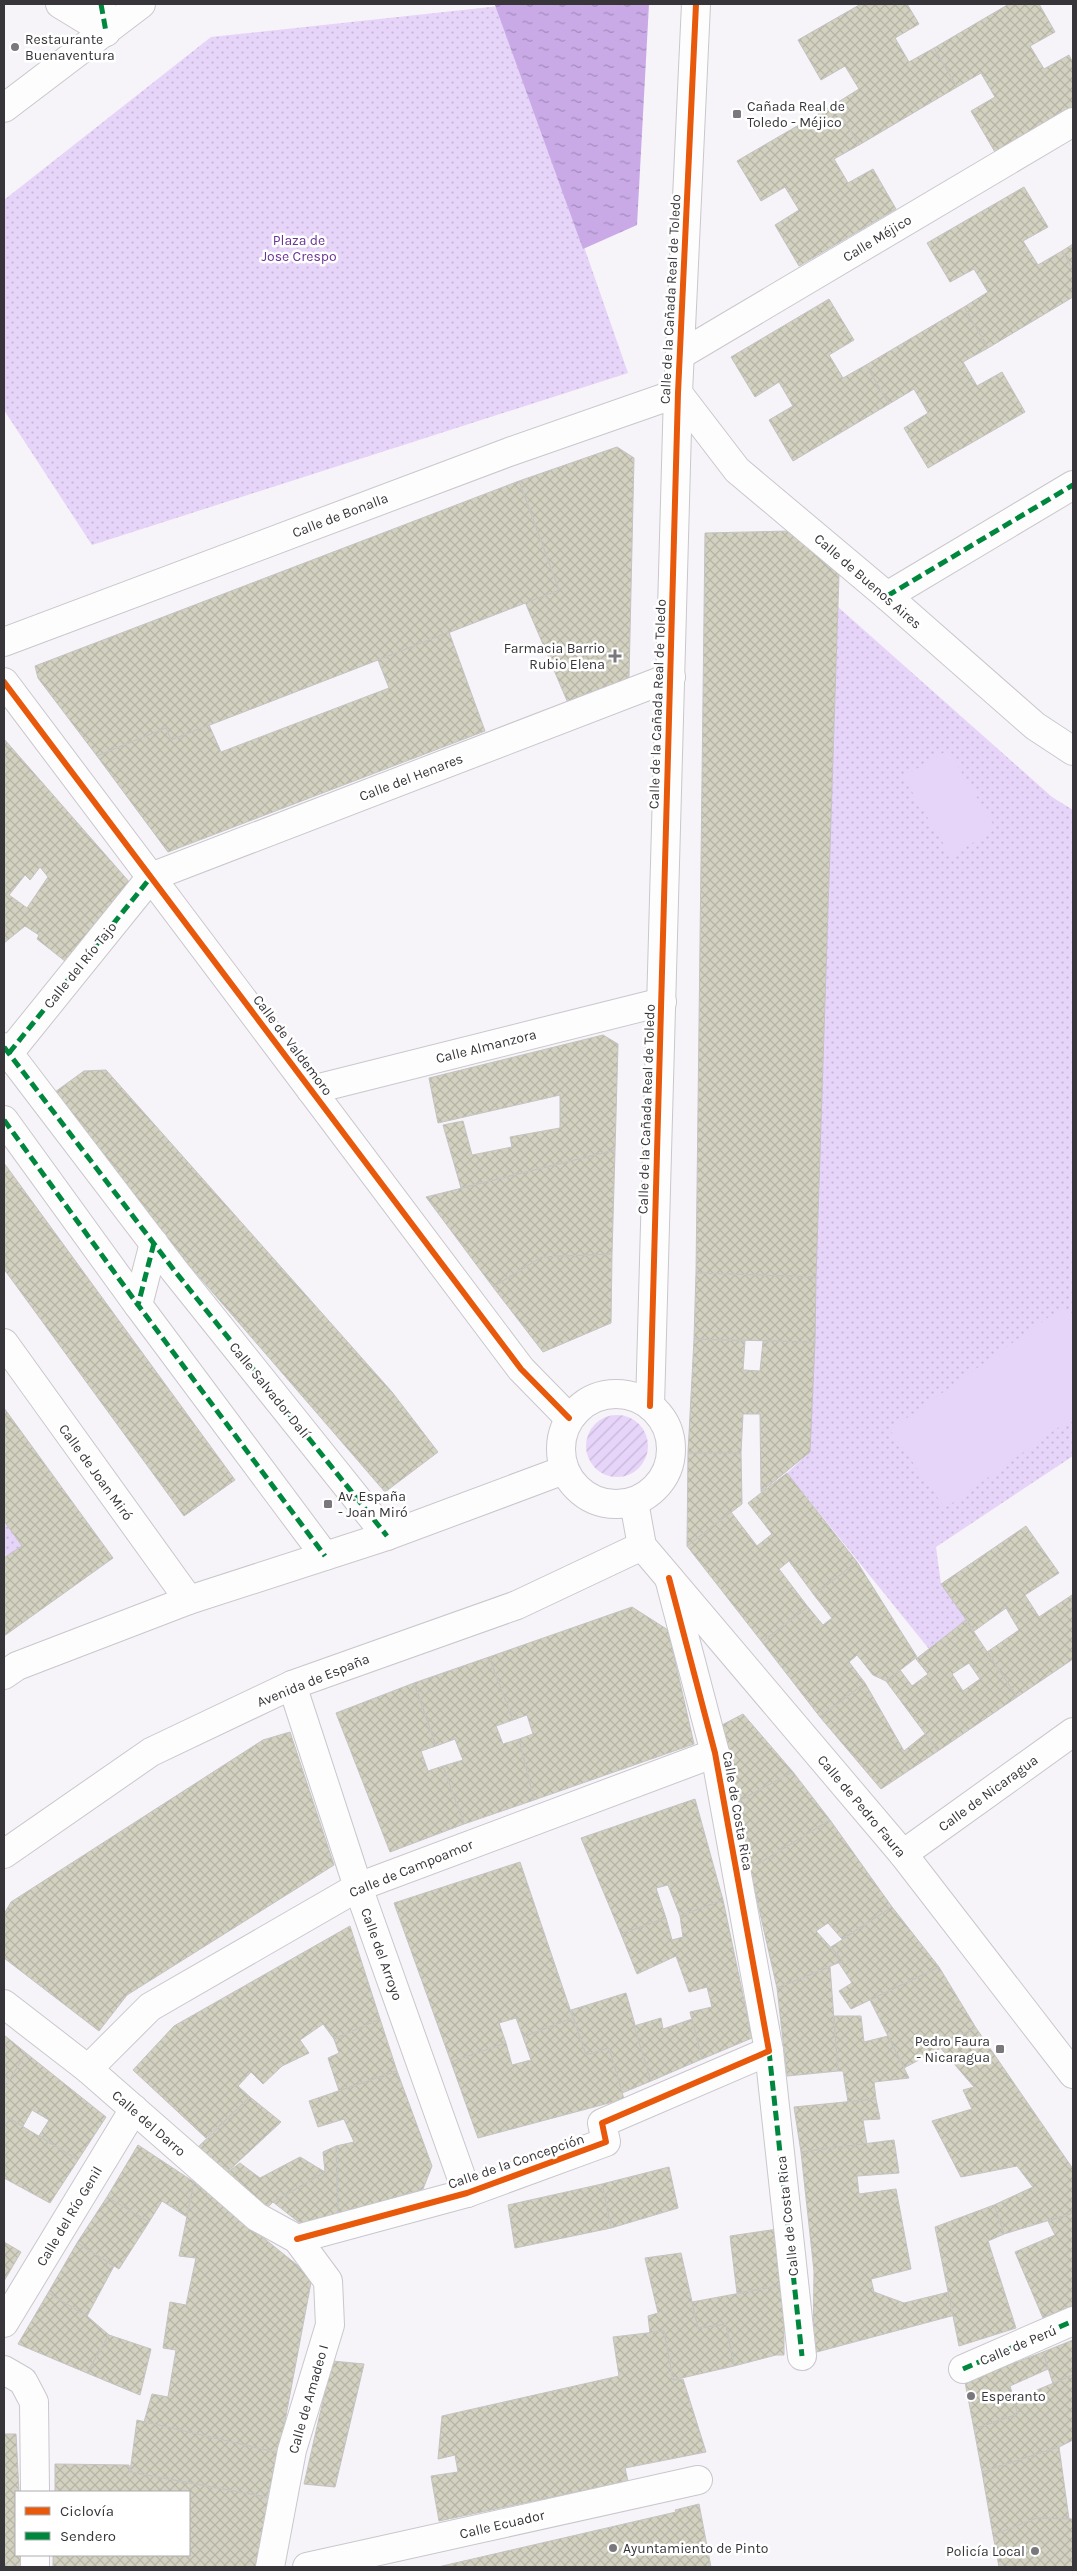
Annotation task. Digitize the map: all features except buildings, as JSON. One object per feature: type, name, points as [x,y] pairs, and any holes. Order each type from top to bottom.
[{"type":"street","points":[[60,4],[106,32]]},
{"type":"street","points":[[101,4],[106,32]]},
{"type":"street","points":[[4,108],[141,4]]},
{"type":"street","name":"Calle de la Cañada Real de Toledo","points":[[650,1406],[678,394],[696,4]]},
{"type":"street","name":"Calle Méjico","points":[[680,355],[1073,122]]},
{"type":"street","name":"Calle de Buenos Aires","points":[[678,394],[737,470],[887,596],[1034,726],[1073,751]]},
{"type":"street","name":"Calle de Bonalla","points":[[4,642],[509,452],[628,413],[678,394]]},
{"type":"street","points":[[887,596],[1073,485]]},
{"type":"street","name":"Calle del Henares","points":[[151,877],[670,677]]},
{"type":"street","name":"Calle de Valdemoro","points":[[4,682],[521,1368],[569,1418]]},
{"type":"street","name":"Calle del Río Tajo","points":[[6,1050],[151,877]]},
{"type":"street","name":"Calle Almanzora","points":[[311,1090],[662,1002]]},
{"type":"street","name":"Calle Salvador Dalí","points":[[6,1050],[154,1243],[387,1536]]},
{"type":"street","points":[[4,1120],[138,1305],[325,1556]]},
{"type":"street","points":[[138,1305],[154,1243]]},
{"type":"street","name":"Calle de Joan Miró","points":[[4,1343],[189,1600]]},
{"type":"street","points":[[614,1394],[633,1396],[650,1406],[667,1427],[672,1446],[669,1467],[659,1484],[634,1502],[615,1505],[591,1499],[576,1487],[564,1470],[561,1458],[561,1439],[569,1418],[583,1404],[601,1396],[614,1394]]},
{"type":"street","points":[[4,1674],[17,1666],[189,1600],[387,1536],[564,1470]]},
{"type":"street","points":[[634,1502],[642,1546]]},
{"type":"street","name":"Calle de Pedro Faura","points":[[642,1546],[903,1854],[1073,2074]]},
{"type":"street","name":"Avenida de España","points":[[4,1854],[152,1752],[292,1685],[517,1606],[642,1546]]},
{"type":"street","name":"Calle de Costa Rica","points":[[669,1578],[715,1753],[769,2052],[802,2356]]},
{"type":"street","name":"Calle del Arroyo","points":[[292,1685],[358,1887],[467,2193]]},
{"type":"street","name":"Calle de Nicaragua","points":[[903,1854],[1073,1732]]},
{"type":"street","name":"Calle de Campoamor","points":[[88,2069],[150,2007],[358,1887],[715,1753]]},
{"type":"street","name":"Calle del Darro","points":[[4,2004],[88,2069],[257,2218],[297,2239]]},
{"type":"street","name":"Calle de la Concepción","points":[[297,2239],[467,2193],[606,2142],[602,2123],[769,2052]]},
{"type":"street","name":"Calle del Río Genil","points":[[4,2323],[134,2109]]},
{"type":"street","name":"Calle de Amadeo I","points":[[270,2567],[292,2450],[330,2324],[328,2281],[297,2239]]},
{"type":"street","name":"Calle de Perú","points":[[963,2369],[1073,2321]]},
{"type":"street","points":[[4,2370],[23,2380],[34,2402],[35,2491]]},
{"type":"street","name":"Calle Ecuador","points":[[307,2567],[698,2480]]},
{"type":"green space","name":"Plaza de Jose Crespo","points":[[500,6],[628,373],[92,545],[4,410],[4,200],[211,37]]},
{"type":"green space","points":[[838,607],[1052,797],[1073,810],[1073,1456],[936,1547],[941,1584],[966,1620],[929,1649],[787,1473],[810,1452]]},
{"type":"green space","points":[[948,750],[996,829],[951,856],[903,777]]},
{"type":"green space","points":[[1063,1307],[1073,1321],[1073,1417],[945,1508],[890,1430]]},
{"type":"green space","points":[[617,1415],[629,1418],[639,1424],[645,1434],[648,1446],[645,1458],[639,1468],[629,1474],[617,1477],[605,1474],[595,1468],[589,1458],[586,1446],[589,1434],[595,1424],[605,1418]]},
{"type":"green space","points":[[4,1521],[22,1546],[4,1559]]},
{"type":"water","points":[[649,4],[637,225],[583,249],[495,5]]},
{"type":"marked path","points":[[101,4],[106,32]]},
{"type":"marked path","points":[[887,596],[1073,485]]},
{"type":"marked path","points":[[9,1053],[151,877]]},
{"type":"marked path","points":[[4,1047],[174,1270],[387,1536]]},
{"type":"marked path","points":[[4,1120],[138,1305]]},
{"type":"marked path","points":[[154,1243],[138,1305],[325,1556]]},
{"type":"marked path","points":[[769,2051],[802,2356]]},
{"type":"marked path","points":[[963,2369],[1073,2321]]},
{"type":"cycle path","points":[[650,1406],[678,393],[696,4]]},
{"type":"cycle path","points":[[4,682],[521,1369],[569,1418]]},
{"type":"cycle path","points":[[297,2239],[467,2193],[606,2142],[602,2123],[769,2051],[715,1753],[669,1578]]},
{"type":"place","name":"Restaurante Buenaventura","points":[[15,47]]},
{"type":"place","name":"Cañada Real de Toledo - Méjico","points":[[737,114]]},
{"type":"place","name":"Farmacia Barrio Rubio Elena","points":[[615,656]]},
{"type":"place","name":"Av. España - Joan Miró","points":[[328,1504]]},
{"type":"place","name":"Pedro Faura - Nicaragua","points":[[1000,2049]]},
{"type":"place","name":"Esperanto","points":[[971,2396]]},
{"type":"place","name":"Ayuntamiento de Pinto","points":[[613,2548]]},
{"type":"place","name":"Policía Local","points":[[1035,2551]]}]
